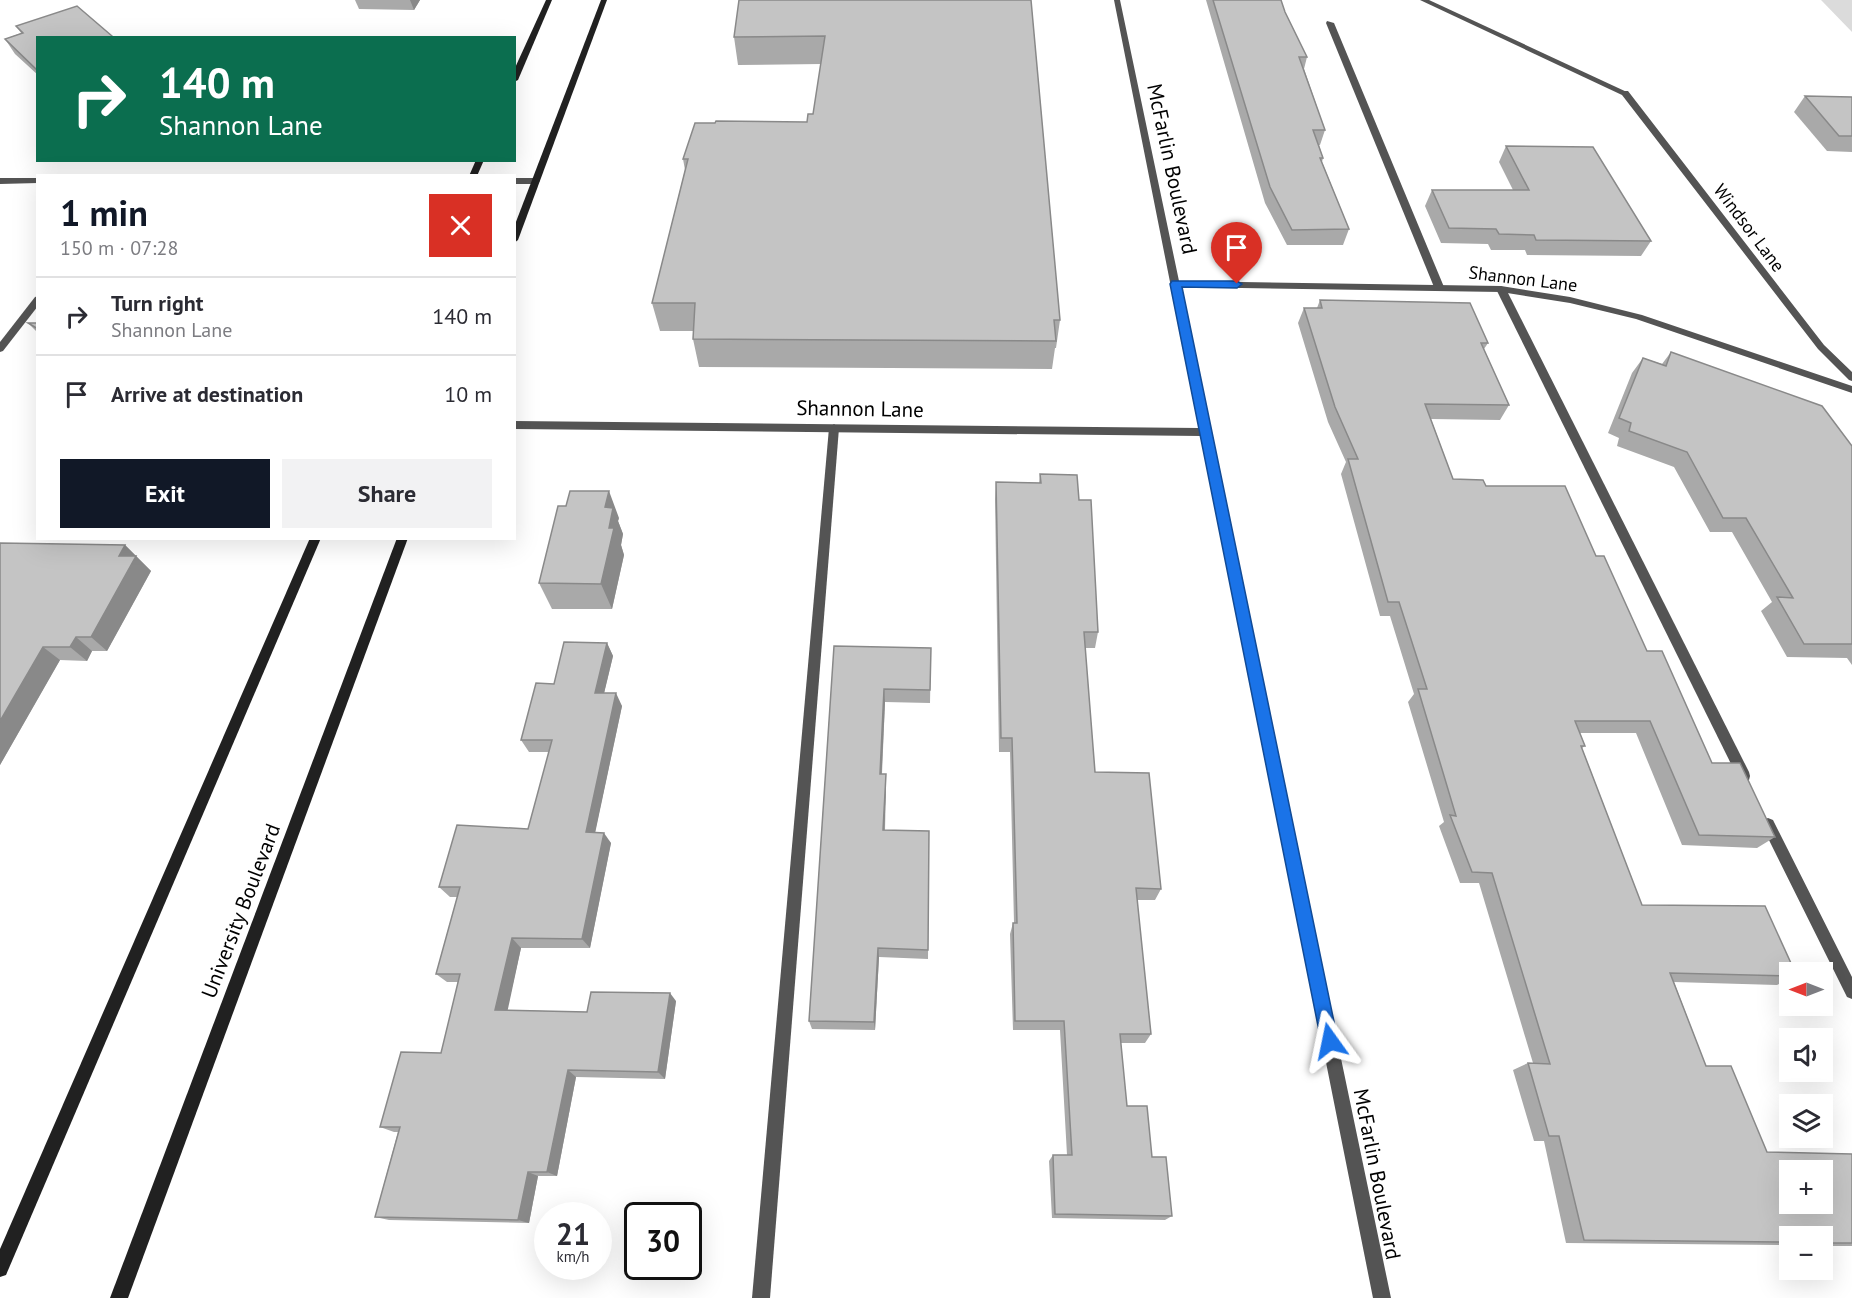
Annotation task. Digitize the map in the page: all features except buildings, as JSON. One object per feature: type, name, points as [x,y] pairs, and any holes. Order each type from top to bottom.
[{"type":"street","points":[[516,75],[549,0]]},
{"type":"street","points":[[516,235],[604,0]]},
{"type":"street","name":"McFarlin Boulevard","points":[[1117,0],[1382,1298]]},
{"type":"street","name":"Windsor Lane","points":[[1424,0],[1626,93],[1821,347],[1852,378]]},
{"type":"street","points":[[1330,23],[1439,287]]},
{"type":"street","points":[[0,181],[36,180]]},
{"type":"street","points":[[516,181],[537,181]]},
{"type":"street","name":"Shannon Lane","points":[[1176,284],[1501,289],[1570,300],[1639,317],[1852,390]]},
{"type":"street","points":[[1501,289],[1751,790]]},
{"type":"street","points":[[0,349],[36,301]]},
{"type":"street","name":"Shannon Lane","points":[[516,425],[1206,432]]},
{"type":"street","points":[[761,1298],[834,428]]},
{"type":"street","points":[[0,1269],[315,540]]},
{"type":"street","name":"University Boulevard","points":[[119,1298],[402,540]]},
{"type":"street","points":[[1762,811],[1852,992]]},
{"type":"shaded area","points":[[1821,0],[1852,0],[1852,32]]},
{"type":"route","points":[[1237,284],[1176,284],[1330,1041]]}]
